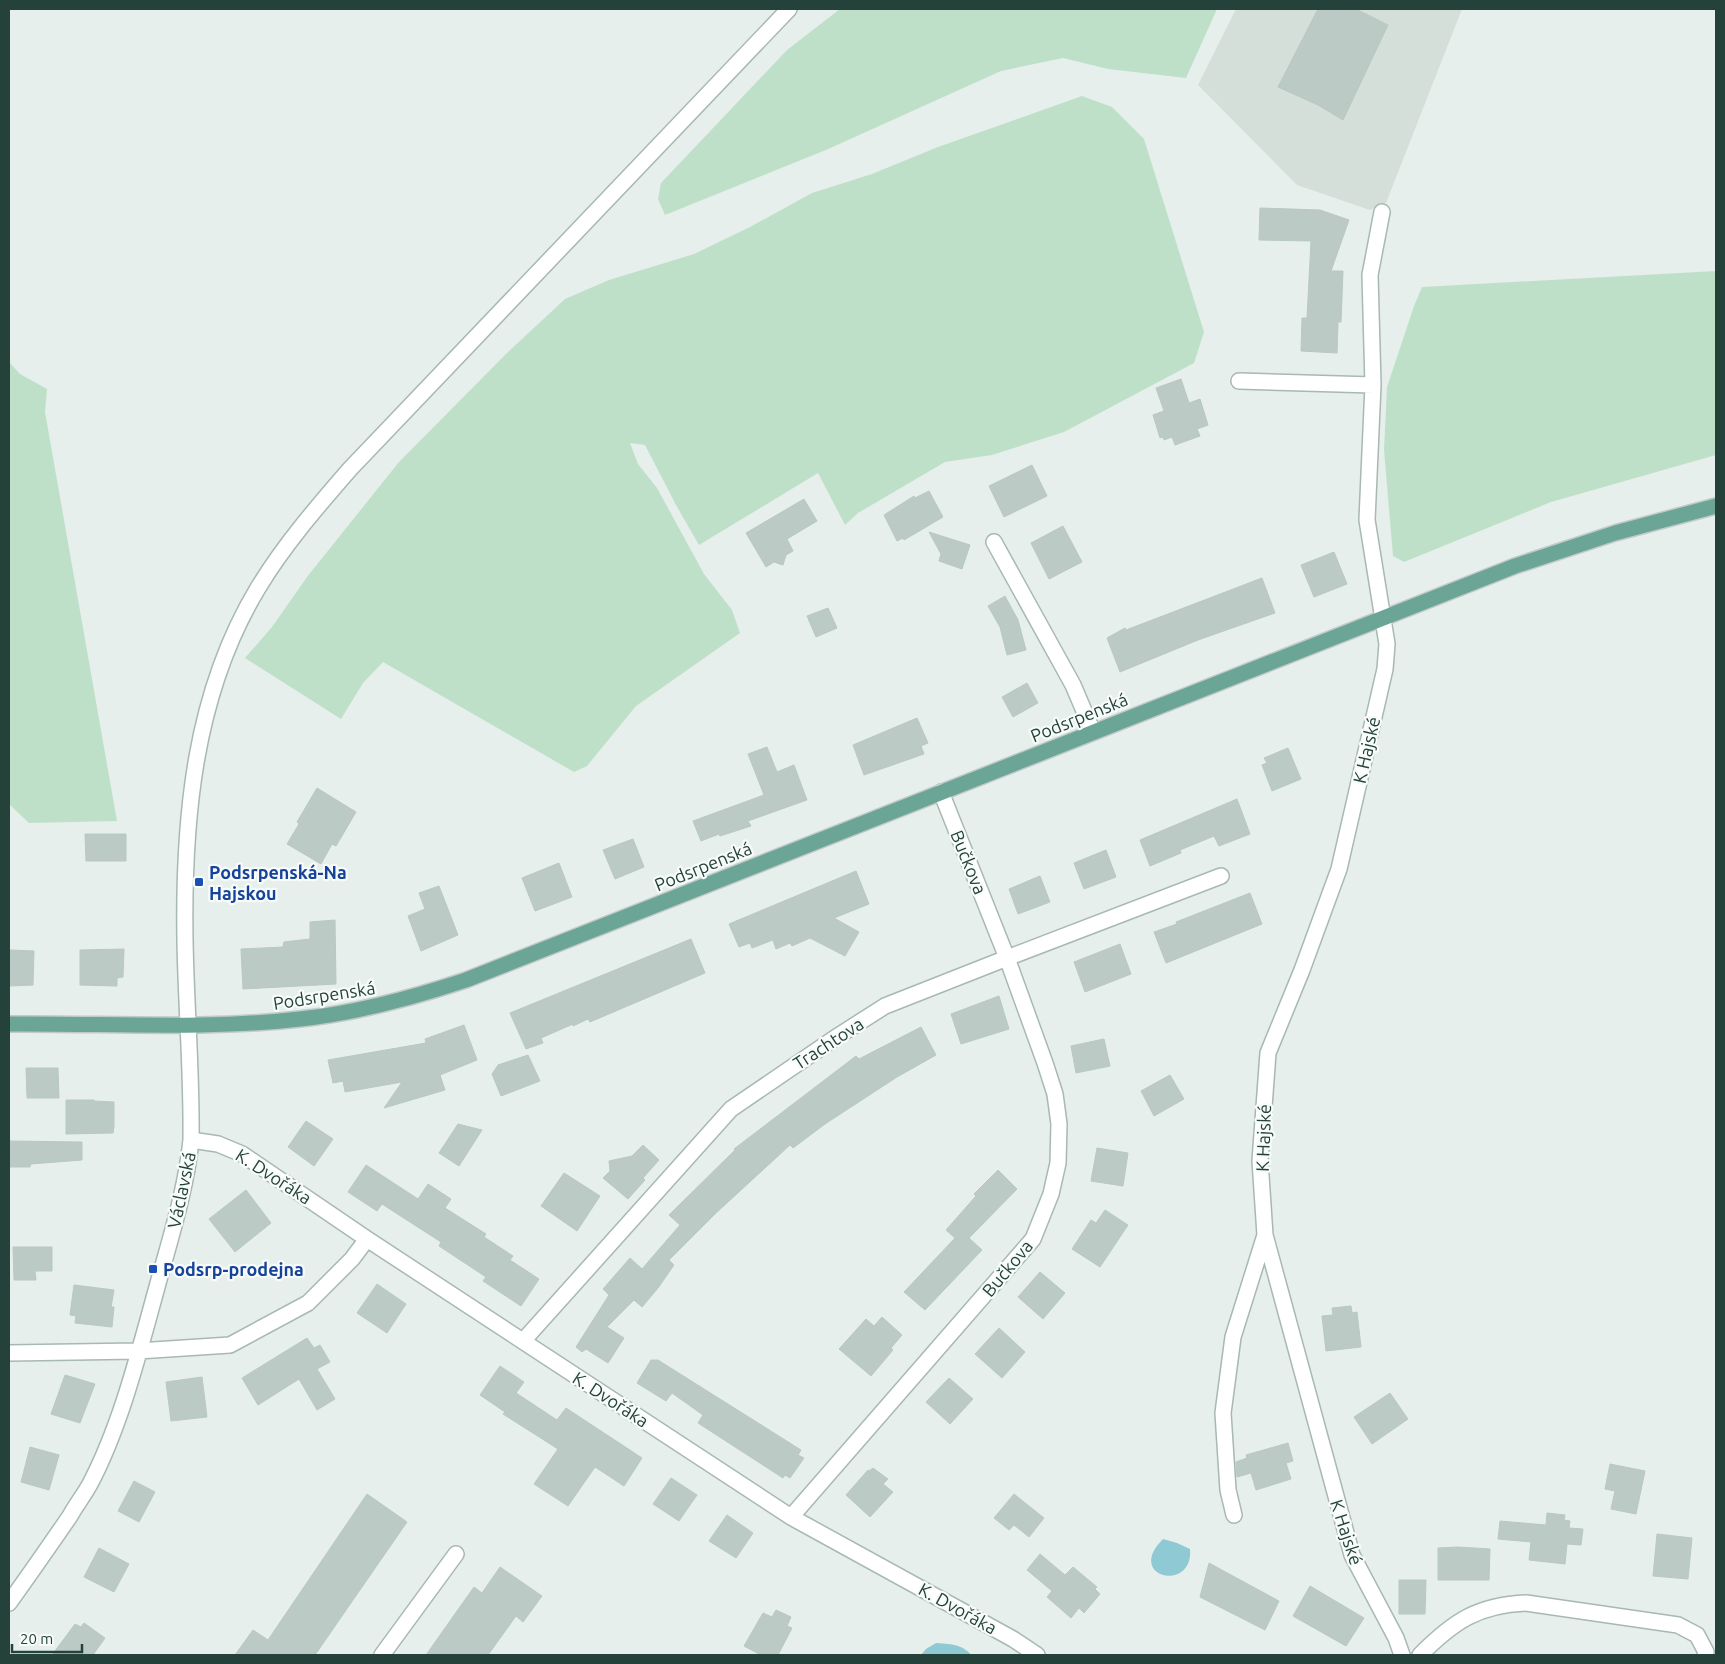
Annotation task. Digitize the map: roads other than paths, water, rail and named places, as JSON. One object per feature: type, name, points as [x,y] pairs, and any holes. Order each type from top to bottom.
[{"type":"main road","name":"Podsrpenská","points":[[9,1024],[188,1025],[264,1023],[339,1014],[426,993],[466,980],[1515,566],[1615,533],[1716,506]]},
{"type":"street","name":"Václavská","points":[[9,1602],[47,1550],[90,1485],[107,1448],[120,1414],[182,1196],[191,1140],[185,939],[186,857],[197,755],[203,724],[217,676],[236,630],[257,590],[280,553],[312,512],[350,469],[789,9]]},
{"type":"street","name":"K Hajské","points":[[1382,212],[1370,275],[1372,385],[1367,520],[1387,644],[1385,669],[1339,869],[1302,970],[1268,1053],[1260,1161],[1265,1234],[1352,1555],[1396,1638],[1402,1655]]},
{"type":"street","points":[[1239,381],[1372,385]]},
{"type":"street","points":[[994,542],[1073,685],[1093,732]]},
{"type":"street","name":"Bučkova","points":[[791,1517],[1032,1239],[1052,1194],[1058,1163],[1059,1124],[1055,1094],[1007,958],[941,792]]},
{"type":"street","name":"Trachtova","points":[[523,1341],[731,1109],[838,1036],[885,1006],[1221,876]]},
{"type":"street","name":"K. Dvořáka","points":[[191,1140],[218,1144],[242,1154],[367,1239],[791,1517],[1013,1639],[1037,1655]]},
{"type":"street","points":[[1234,1515],[1228,1490],[1223,1413],[1233,1337],[1265,1234]]},
{"type":"street","points":[[9,1353],[138,1351],[230,1345],[308,1302],[352,1259],[367,1239]]},
{"type":"street","points":[[382,1655],[456,1554]]},
{"type":"street","points":[[1420,1655],[1466,1617],[1486,1608],[1504,1604],[1526,1603],[1678,1625],[1697,1635],[1706,1652],[1705,1655]]},
{"type":"water","points":[[1163,1539],[1190,1549],[1188,1563],[1182,1571],[1173,1575],[1163,1575],[1155,1571],[1151,1563],[1153,1552]]},
{"type":"water","points":[[936,1643],[960,1647],[971,1655],[921,1655],[926,1649]]},
{"type":"place","name":"Podsrpenská-Na Hajskou","points":[[199,882]]},
{"type":"place","name":"Podsrp-prodejna","points":[[153,1269]]}]
